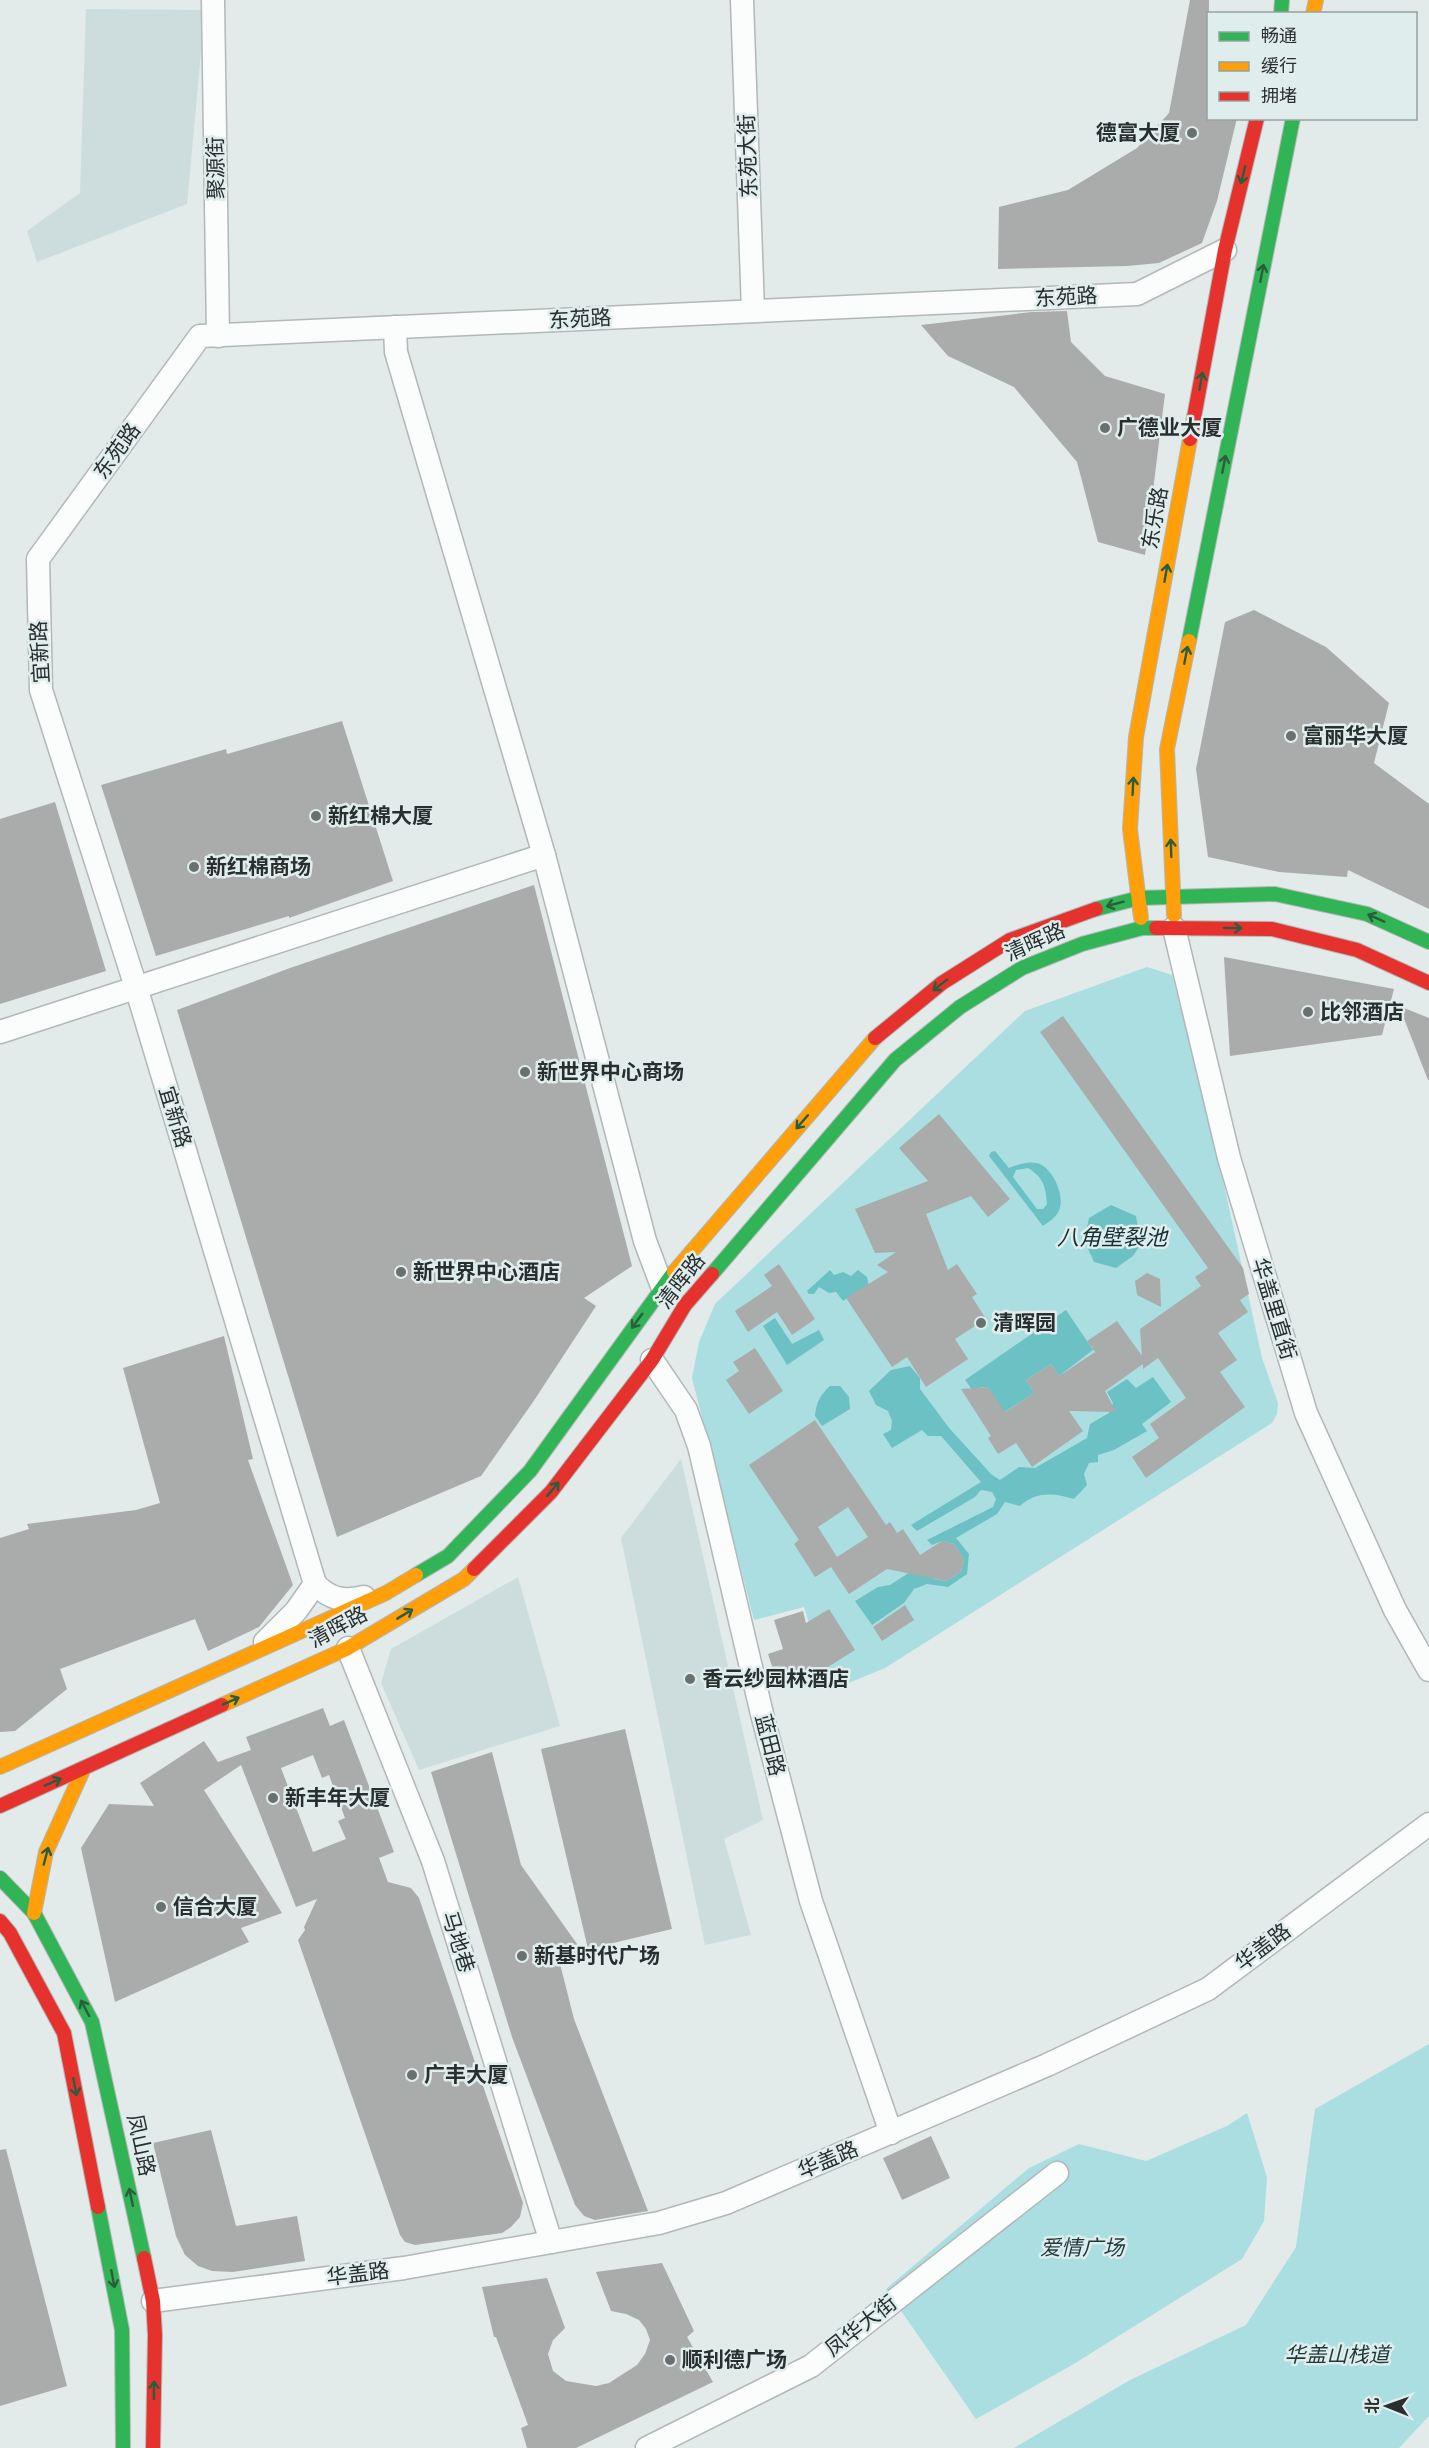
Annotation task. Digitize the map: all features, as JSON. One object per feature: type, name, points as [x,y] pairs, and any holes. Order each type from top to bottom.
[{"type":"street","name":"聚源街","points":[[213,0],[218,336]]},
{"type":"street","name":"东苑大街","points":[[742,0],[753,311]]},
{"type":"street","name":"东乐路","points":[[1142,928],[1130,829],[1136,736],[1226,250],[1257,120]]},
{"type":"street","points":[[1174,928],[1167,750],[1293,120]]},
{"type":"street","name":"东苑路","points":[[38,560],[200,336],[1137,294],[1226,250]]},
{"type":"street","points":[[395,327],[396,352],[543,855],[645,1241],[662,1286]]},
{"type":"street","name":"宜新路","points":[[38,560],[41,690],[136,987],[315,1584]]},
{"type":"street","points":[[0,1032],[543,855]]},
{"type":"street","name":"清晖路","points":[[4,1764],[386,1593],[448,1556],[530,1471],[662,1286],[875,1038],[942,983],[1010,940],[1078,914],[1139,898],[1173,895],[1275,894],[1367,914],[1429,942]]},
{"type":"street","name":"清晖路","points":[[0,1806],[348,1648],[464,1579],[551,1492],[652,1360],[685,1305],[895,1060],[960,1006],[1023,968],[1082,944],[1142,928],[1272,929],[1357,950],[1429,982]]},
{"type":"street","name":"华盖里直街","points":[[1174,928],[1229,1158],[1306,1413],[1395,1610],[1429,1670]]},
{"type":"street","name":"蓝田路","points":[[652,1360],[686,1410],[699,1446],[762,1714],[811,1901],[891,2133]]},
{"type":"street","points":[[255,1652],[296,1611],[315,1584],[327,1596],[348,1601],[386,1593]]},
{"type":"street","name":"马地巷","points":[[348,1648],[433,1861],[551,2242]]},
{"type":"street","points":[[34,1913],[46,1852],[84,1768]]},
{"type":"street","name":"华盖路","points":[[153,2301],[404,2268],[659,2223],[726,2203],[1047,2065],[1208,1989],[1429,1824]]},
{"type":"street","name":"凤山路","points":[[0,1878],[34,1913],[92,2022],[153,2301],[155,2335],[153,2448]]},
{"type":"street","points":[[0,1921],[64,2033],[122,2330],[123,2448]]},
{"type":"street","name":"凤华大街","points":[[646,2448],[811,2366],[1056,2173]]},
{"type":"shaded area","points":[[86,9],[205,10],[187,204],[37,262],[27,231],[80,193]]},
{"type":"shaded area","name":"香云纱园林酒店","points":[[681,1459],[763,1820],[724,1839],[751,1935],[705,1945],[621,1538]]},
{"type":"shaded area","points":[[518,1577],[560,1726],[419,1770],[381,1683],[391,1649]]},
{"type":"green space","name":"清晖园","points":[[1147,967],[1172,975],[1204,1094],[1262,1358],[1278,1403],[1277,1414],[1272,1423],[885,1668],[829,1691],[804,1607],[754,1620],[692,1378],[699,1342],[715,1304],[1025,1011]]},
{"type":"green space","name":"华盖山栈道","points":[[1429,2044],[1429,2416],[1399,2448],[1014,2448],[1130,2380],[1246,2325],[1296,2247],[1315,2109]]},
{"type":"green space","name":"爱情广场","points":[[1247,2113],[1267,2177],[1264,2221],[1242,2259],[1072,2365],[976,2419],[886,2289],[1029,2168],[1079,2144],[1146,2161],[1227,2126]]},
{"type":"water","points":[[995,1151],[1009,1168],[1037,1163],[1048,1171],[1060,1193],[1060,1208],[1054,1218],[1043,1226],[989,1156]],"holes":[[[1028,1168],[1033,1171],[1045,1188],[1047,1204],[1043,1209],[1037,1209],[1013,1177],[1016,1170]]]},
{"type":"water","name":"八角壁裂池","points":[[1111,1205],[1136,1216],[1141,1244],[1133,1256],[1116,1268],[1094,1262],[1084,1240],[1089,1218]]},
{"type":"water","points":[[830,1270],[834,1275],[843,1272],[851,1276],[858,1270],[867,1277],[874,1309],[858,1291],[843,1301],[836,1292],[829,1293],[819,1287],[814,1294],[809,1294],[807,1291]]},
{"type":"water","points":[[1066,1310],[1093,1350],[1059,1376],[1051,1364],[1026,1380],[1034,1393],[992,1420],[989,1400],[992,1393],[988,1387],[981,1387],[976,1395],[965,1380]]},
{"type":"water","points":[[775,1318],[792,1344],[819,1330],[824,1340],[787,1365],[763,1326]]},
{"type":"water","points":[[910,1366],[920,1378],[920,1389],[950,1429],[992,1475],[1000,1480],[1019,1467],[1035,1468],[1087,1438],[1090,1424],[1109,1413],[1113,1403],[1107,1392],[1127,1379],[1136,1388],[1153,1377],[1171,1402],[1142,1424],[1147,1431],[1114,1450],[1098,1455],[1098,1462],[1089,1463],[1084,1474],[1087,1485],[1074,1499],[1059,1495],[1046,1495],[1032,1498],[1020,1506],[1005,1502],[997,1514],[956,1538],[969,1554],[967,1574],[948,1587],[927,1584],[914,1589],[904,1603],[872,1625],[855,1601],[878,1587],[890,1585],[924,1563],[934,1579],[946,1581],[961,1572],[964,1559],[954,1544],[942,1541],[932,1545],[927,1540],[993,1507],[996,1499],[992,1492],[981,1490],[975,1497],[917,1531],[911,1525],[981,1482],[941,1436],[928,1436],[922,1430],[892,1448],[883,1434],[891,1430],[892,1421],[888,1411],[876,1405],[869,1391],[891,1370]]},
{"type":"water","points":[[830,1386],[840,1386],[849,1397],[850,1409],[822,1426],[815,1416],[816,1407],[821,1396]]},
{"type":"building","name":"德富大厦","points":[[1190,0],[1209,0],[1207,120],[1237,120],[1217,201],[1202,243],[1159,263],[1127,266],[998,269],[999,207],[1068,190],[1137,148],[1169,113]]},
{"type":"building","name":"广德业大厦","points":[[1067,311],[1071,342],[1105,376],[1165,394],[1145,555],[1098,542],[1077,462],[1014,387],[948,356],[921,325],[1032,312]]},
{"type":"building","name":"富丽华大厦","points":[[1254,610],[1326,647],[1389,703],[1374,763],[1429,804],[1429,909],[1348,870],[1347,877],[1279,872],[1208,857],[1196,769],[1225,622]]},
{"type":"building","points":[[342,721],[393,881],[289,918],[289,916],[156,956],[101,785],[226,749],[227,754]]},
{"type":"building","points":[[55,802],[106,971],[0,1004],[0,819]]},
{"type":"building","name":"新世界中心酒店","points":[[534,885],[632,1266],[584,1298],[596,1306],[481,1476],[337,1537],[177,1010],[290,968]]},
{"type":"building","name":"比邻酒店","points":[[1224,957],[1394,989],[1382,1035],[1230,1056]]},
{"type":"building","points":[[1399,1006],[1429,1018],[1429,1080],[1428,1080]]},
{"type":"building","points":[[1063,1016],[1243,1268],[1249,1294],[1240,1300],[1248,1312],[1218,1333],[1237,1360],[1220,1372],[1245,1407],[1146,1478],[1132,1457],[1159,1438],[1150,1424],[1186,1398],[1158,1358],[1143,1369],[1143,1364],[1105,1391],[1116,1412],[1069,1411],[1083,1431],[1032,1467],[1016,1443],[998,1454],[988,1438],[991,1436],[961,1389],[988,1387],[1005,1412],[1034,1393],[1026,1380],[1051,1364],[1059,1376],[1095,1352],[1087,1341],[1117,1321],[1142,1356],[1140,1329],[1201,1286],[1195,1277],[1208,1268],[1040,1032]]},
{"type":"building","points":[[939,1114],[1010,1199],[988,1217],[971,1196],[926,1214],[948,1270],[957,1264],[977,1294],[972,1297],[986,1319],[955,1339],[968,1359],[926,1387],[907,1357],[892,1367],[846,1298],[888,1272],[877,1265],[896,1252],[875,1253],[855,1209],[928,1181],[899,1148]]},
{"type":"building","points":[[779,1264],[815,1319],[792,1335],[777,1312],[748,1332],[735,1311],[772,1286],[764,1275]]},
{"type":"building","points":[[1147,1273],[1160,1279],[1161,1307],[1137,1295],[1135,1281]]},
{"type":"building","points":[[224,1336],[253,1459],[248,1460],[293,1585],[259,1627],[208,1651],[195,1619],[60,1669],[67,1689],[15,1731],[0,1732],[0,1538],[29,1529],[27,1524],[136,1510],[160,1503],[123,1368]]},
{"type":"building","points":[[755,1348],[783,1391],[749,1414],[726,1380],[739,1371],[733,1362]]},
{"type":"building","points":[[815,1420],[886,1525],[890,1522],[897,1533],[903,1529],[920,1555],[942,1541],[954,1544],[964,1559],[961,1572],[946,1581],[887,1569],[849,1594],[831,1567],[815,1577],[794,1544],[799,1540],[749,1465]],"holes":[[[848,1507],[868,1537],[837,1557],[818,1527]]]},
{"type":"building","points":[[905,1605],[914,1620],[882,1641],[873,1627]]},
{"type":"building","points":[[829,1609],[855,1650],[812,1677],[779,1687],[768,1654],[783,1649],[774,1620],[803,1611],[806,1623]]},
{"type":"building","points":[[323,1708],[330,1726],[344,1720],[394,1852],[379,1858],[388,1882],[411,1888],[419,1898],[523,2203],[520,2217],[502,2233],[415,2245],[405,2242],[400,2235],[298,1940],[305,1930],[304,1927],[317,1899],[296,1907],[241,1765],[204,1790],[282,1913],[241,1928],[249,1942],[115,2002],[81,1848],[109,1804],[154,1806],[140,1783],[204,1741],[218,1762],[251,1750],[246,1737]],"holes":[[[313,1755],[322,1778],[329,1775],[345,1818],[338,1821],[346,1839],[313,1852],[281,1768]]]},
{"type":"building","points":[[625,1729],[672,1929],[588,1949],[541,1749]]},
{"type":"building","name":"新基时代广场","points":[[492,1752],[521,1865],[582,1951],[558,1956],[574,2019],[648,2211],[595,2220],[584,2216],[575,2205],[512,2037],[431,1772]]},
{"type":"building","points":[[211,2130],[236,2226],[297,2216],[305,2261],[233,2272],[212,2271],[198,2266],[185,2255],[176,2236],[153,2143]]},
{"type":"building","points":[[931,2136],[950,2178],[902,2200],[883,2158]]},
{"type":"building","points":[[6,2149],[67,2386],[0,2406],[0,2150]]},
{"type":"building","name":"顺利德广场","points":[[662,2263],[694,2331],[687,2337],[713,2382],[576,2448],[527,2448],[521,2428],[528,2425],[496,2337],[494,2337],[482,2287],[547,2278],[565,2328],[553,2340],[548,2354],[553,2371],[566,2381],[596,2386],[609,2383],[637,2365],[645,2354],[650,2340],[639,2320],[611,2311],[596,2272]]},
{"type":"traffic: fast","points":[[1281,12],[1282,0]]},
{"type":"traffic: fast","points":[[1189,641],[1293,120]]},
{"type":"traffic: fast","points":[[1096,909],[1139,898],[1275,894],[1367,914],[1429,942]]},
{"type":"traffic: fast","points":[[712,1274],[895,1060],[960,1007],[1022,968],[1082,944],[1142,928],[1156,928]]},
{"type":"traffic: fast","points":[[416,1575],[448,1556],[530,1471],[674,1272]]},
{"type":"traffic: fast","points":[[0,1878],[34,1913],[92,2022],[144,2258]]},
{"type":"traffic: fast","points":[[98,2207],[122,2330],[123,2448]]},
{"type":"traffic: slow","points":[[1313,12],[1316,0]]},
{"type":"traffic: slow","points":[[1141,918],[1130,829],[1136,737],[1190,439]]},
{"type":"traffic: slow","points":[[1174,915],[1167,749],[1189,641]]},
{"type":"traffic: slow","points":[[674,1272],[875,1038]]},
{"type":"traffic: slow","points":[[222,1705],[348,1648],[464,1579],[474,1569]]},
{"type":"traffic: slow","points":[[0,1767],[386,1593],[416,1575]]},
{"type":"traffic: slow","points":[[34,1913],[46,1852],[84,1768]]},
{"type":"traffic: jam","points":[[1190,439],[1225,250],[1257,120]]},
{"type":"traffic: jam","points":[[875,1038],[942,983],[1010,940],[1096,909]]},
{"type":"traffic: jam","points":[[1156,928],[1272,929],[1357,950],[1429,983]]},
{"type":"traffic: jam","points":[[474,1569],[551,1492],[652,1360],[685,1305],[712,1274]]},
{"type":"traffic: jam","points":[[0,1806],[222,1705]]},
{"type":"traffic: jam","points":[[0,1921],[10,1933],[64,2033],[98,2207]]},
{"type":"traffic: jam","points":[[144,2258],[153,2301],[155,2335],[153,2448]]},
{"type":"place","name":"德富大厦","points":[[1192,133]]},
{"type":"place","name":"广德业大厦","points":[[1105,428]]},
{"type":"place","name":"富丽华大厦","points":[[1291,736]]},
{"type":"place","name":"新红棉大厦","points":[[316,816]]},
{"type":"place","name":"新红棉商场","points":[[194,867]]},
{"type":"place","name":"比邻酒店","points":[[1308,1012]]},
{"type":"place","name":"新世界中心商场","points":[[525,1072]]},
{"type":"place","name":"新世界中心酒店","points":[[401,1272]]},
{"type":"place","name":"清晖园","points":[[981,1323]]},
{"type":"place","name":"香云纱园林酒店","points":[[690,1679]]},
{"type":"place","name":"新丰年大厦","points":[[273,1798]]},
{"type":"place","name":"信合大厦","points":[[161,1907]]},
{"type":"place","name":"新基时代广场","points":[[522,1956]]},
{"type":"place","name":"广丰大厦","points":[[412,2075]]},
{"type":"place","name":"顺利德广场","points":[[670,2360]]}]
